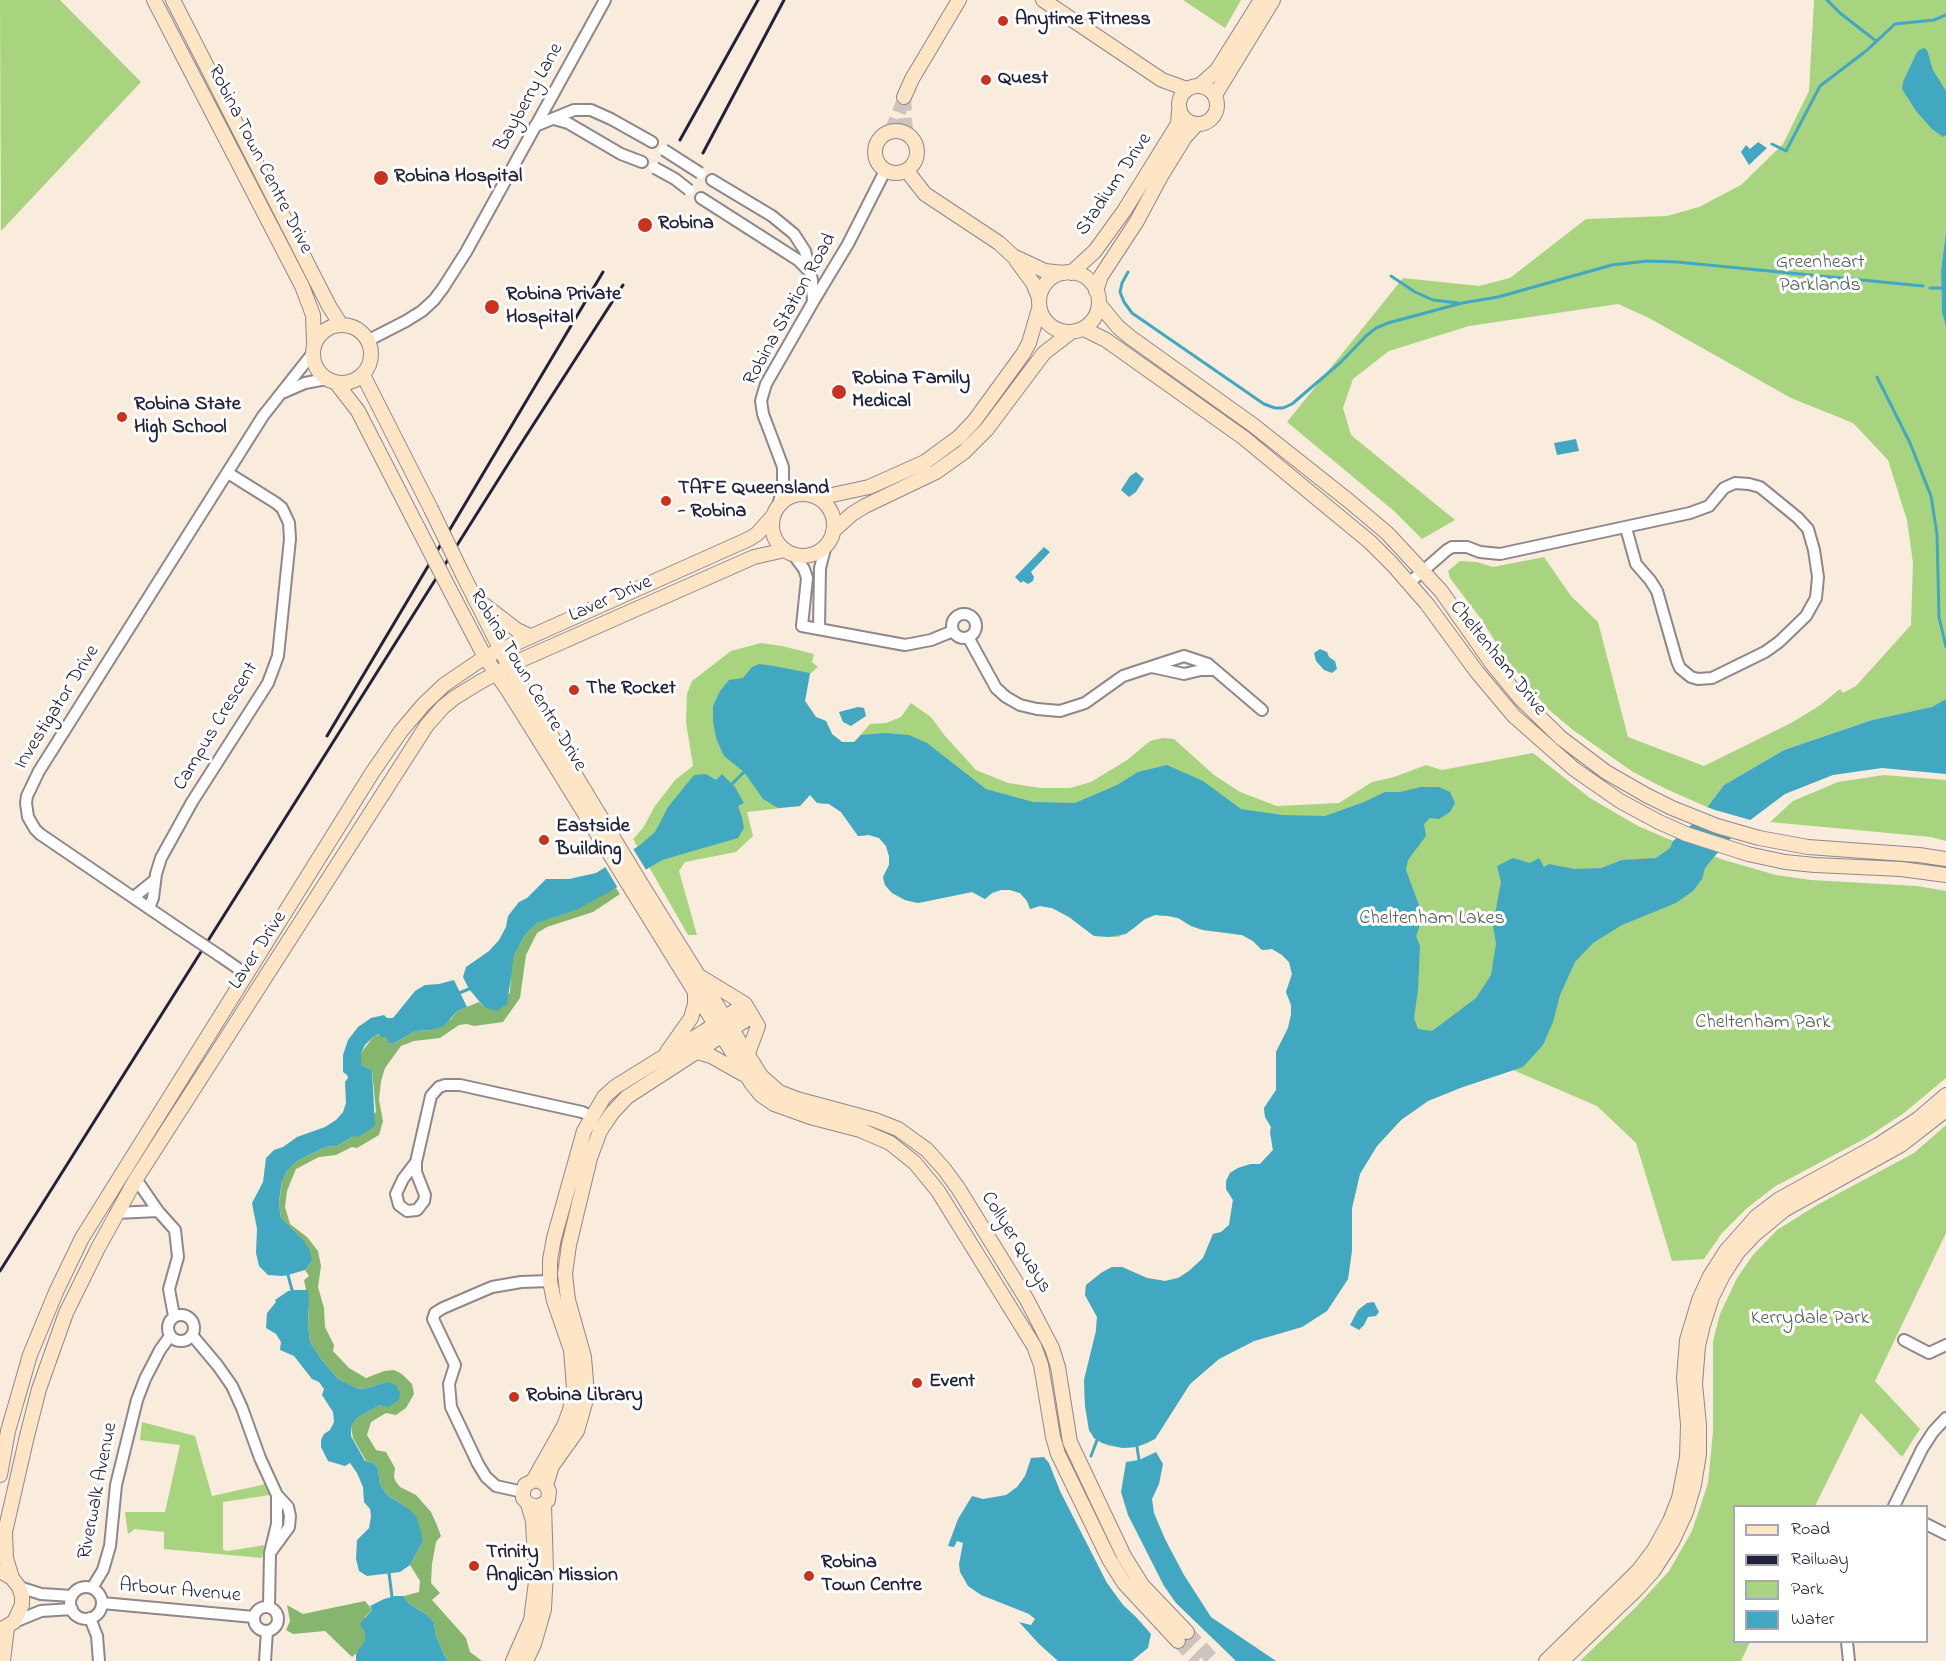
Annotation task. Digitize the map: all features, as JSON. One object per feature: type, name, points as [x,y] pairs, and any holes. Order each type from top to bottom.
[{"type":"street","name":"Robina Town Centre Drive","points":[[154,0],[302,286],[313,315],[313,349]]},
{"type":"street","name":"Robina Town Centre Drive","points":[[173,0],[329,306],[341,325]]},
{"type":"street","name":"Bayberry Lane","points":[[367,341],[422,311],[444,288],[606,0]]},
{"type":"street","points":[[904,97],[912,79],[959,0]]},
{"type":"street","points":[[1043,0],[1162,80],[1193,88],[1205,87],[1215,95],[1216,112],[1209,121],[1197,124],[1186,120],[1162,80]]},
{"type":"street","points":[[1179,106],[1183,93],[1217,70],[1261,0]]},
{"type":"street","points":[[1215,95],[1273,0]]},
{"type":"street","name":"Stadium Drive","points":[[1067,273],[1095,251],[1119,218],[1178,124],[1179,106]]},
{"type":"street","points":[[535,127],[574,110],[591,110],[652,142]]},
{"type":"street","points":[[554,119],[568,123],[621,154],[642,162]]},
{"type":"street","name":"Stadium Drive","points":[[1098,297],[1104,271],[1137,221],[1185,137],[1197,124]]},
{"type":"street","points":[[912,165],[897,174],[885,171],[875,157],[876,146],[883,136],[899,131],[913,140],[917,148],[912,165],[925,194],[999,243],[1013,256],[1033,283],[1048,324],[1062,332],[1070,333]]},
{"type":"street","points":[[664,150],[700,173]]},
{"type":"street","points":[[655,168],[690,190]]},
{"type":"street","name":"Robina Station Road","points":[[776,511],[783,489],[783,468],[763,414],[761,401],[766,384],[848,244],[885,171]]},
{"type":"street","points":[[712,180],[772,216],[794,234],[805,251],[811,273],[813,302]]},
{"type":"street","points":[[701,198],[798,260],[811,273]]},
{"type":"street","points":[[819,628],[820,568],[826,545],[833,531],[865,506],[936,472],[964,452],[987,429],[1044,353],[1070,333],[1084,328],[1097,314],[1098,297],[1086,278],[1046,271],[1013,256]]},
{"type":"street","points":[[953,631],[931,640],[905,645],[802,626],[807,578],[804,568],[778,544],[773,535],[772,526],[776,511],[791,496],[800,494],[818,498],[869,487],[925,462],[960,437],[980,414],[1023,354],[1029,343],[1042,289],[1055,276],[1067,273]]},
{"type":"street","name":"Cheltenham Drive","points":[[1098,297],[1118,327],[1130,338],[1253,425],[1349,501],[1400,546],[1458,613],[1508,684],[1561,738],[1599,767],[1672,808],[1716,826],[1759,838],[1808,847],[1946,859]]},
{"type":"street","points":[[341,325],[357,329],[367,341],[371,358],[363,375],[346,384],[332,381],[318,372],[314,365],[313,349],[319,336],[325,330],[341,325]]},
{"type":"street","name":"Cheltenham Drive","points":[[1084,328],[1106,340],[1244,438],[1363,536],[1408,583],[1477,672],[1521,722],[1582,775],[1620,801],[1659,822],[1698,838],[1748,854],[1795,863],[1901,869],[1946,875]]},
{"type":"street","name":"Investigator Drive","points":[[246,974],[35,829],[28,817],[26,803],[39,771],[263,416],[313,349]]},
{"type":"street","name":"Robina Town Centre Drive","points":[[363,375],[499,649],[502,670]]},
{"type":"street","name":"Robina Town Centre Drive","points":[[332,381],[358,411],[485,657],[502,670],[638,890],[695,993]]},
{"type":"street","name":"Investigator Drive","points":[[279,395],[304,383],[332,381]]},
{"type":"street","name":"Campus Crescent","points":[[149,908],[161,858],[184,816],[268,683],[276,665],[279,650],[290,539],[289,523],[282,508],[276,503],[228,473]]},
{"type":"street","points":[[1408,583],[1452,547],[1467,547],[1480,552],[1500,554],[1626,528],[1690,513],[1709,506],[1724,488],[1735,483],[1749,483],[1760,487],[1808,529],[1818,577],[1816,598],[1806,616],[1765,652],[1712,678],[1705,680],[1691,677],[1680,668],[1657,591],[1635,564],[1626,528]]},
{"type":"street","points":[[818,498],[831,512],[833,531]]},
{"type":"street","name":"Laver Drive","points":[[0,1475],[8,1431],[30,1355],[56,1292],[82,1238],[372,773],[401,731],[440,689],[456,675],[485,657],[748,539],[757,534],[776,511]]},
{"type":"street","points":[[789,552],[815,554],[826,545]]},
{"type":"street","name":"Laver Drive","points":[[7,1627],[22,1605],[10,1579],[5,1532],[39,1389],[66,1313],[116,1213],[136,1179],[427,725],[454,698],[502,670],[754,557],[789,552]]},
{"type":"street","points":[[472,595],[517,630],[530,636]]},
{"type":"street","points":[[963,614],[970,615],[975,620],[975,632],[968,637],[958,636],[953,631],[952,623],[956,617],[963,614]]},
{"type":"street","points":[[968,637],[996,688],[1020,705],[1060,711],[1085,703],[1123,676],[1184,656],[1200,660],[1262,710]]},
{"type":"street","points":[[1152,667],[1184,674],[1214,670]]},
{"type":"street","name":"Campus Crescent","points":[[134,897],[154,880]]},
{"type":"street","name":"Robina Town Centre Drive","points":[[638,890],[698,975]]},
{"type":"street","points":[[698,975],[748,1010],[758,1026],[747,1056]]},
{"type":"street","name":"Collyer Quays","points":[[695,993],[723,1027],[747,1056],[761,1076],[779,1092],[898,1129],[927,1150],[944,1169],[1027,1300],[1052,1348],[1058,1367],[1070,1442],[1124,1556],[1142,1585],[1182,1636],[1124,1583],[1109,1559],[1053,1437],[1041,1365],[1034,1346],[932,1181],[904,1153],[890,1143],[860,1130],[810,1117],[774,1104],[761,1095],[745,1075],[723,1027],[698,975]]},
{"type":"street","points":[[664,1056],[690,1018],[695,1004],[695,993]]},
{"type":"street","points":[[539,1483],[570,1410],[574,1388],[571,1350],[556,1311],[550,1281],[550,1260],[579,1143],[591,1116],[615,1086],[664,1056],[723,1027],[748,1010]]},
{"type":"street","points":[[513,1661],[531,1620],[536,1581],[533,1521],[525,1498],[525,1485],[539,1483],[552,1466],[577,1431],[585,1403],[584,1357],[568,1300],[565,1274],[569,1245],[594,1145],[612,1113],[627,1097],[697,1052],[723,1027]]},
{"type":"street","points":[[697,1052],[711,1056],[745,1075]]},
{"type":"street","points":[[416,1162],[431,1096],[439,1087],[445,1085],[460,1085],[582,1112],[591,1116]]},
{"type":"street","points":[[1546,1661],[1638,1571],[1654,1550],[1670,1521],[1679,1498],[1687,1457],[1688,1425],[1684,1378],[1687,1340],[1699,1300],[1710,1276],[1726,1251],[1757,1216],[1778,1200],[1878,1146],[1918,1119],[1946,1095]]},
{"type":"street","points":[[1562,1661],[1653,1571],[1672,1542],[1686,1512],[1694,1485],[1699,1454],[1695,1384],[1702,1325],[1712,1297],[1738,1252],[1755,1234],[1784,1210],[1891,1151],[1946,1110]]},
{"type":"street","points":[[136,1179],[158,1211],[175,1230],[178,1257],[169,1288],[174,1316],[168,1325],[170,1336],[181,1341],[185,1340],[192,1335],[194,1326],[190,1318],[182,1315],[174,1316]]},
{"type":"street","points":[[116,1213],[158,1211]]},
{"type":"street","points":[[539,1483],[549,1496],[543,1504],[537,1507],[525,1498],[496,1486],[486,1477],[451,1407],[449,1384],[455,1365],[450,1350],[433,1319],[435,1314],[443,1308],[492,1287],[521,1282],[550,1281]]},
{"type":"street","points":[[192,1335],[232,1386],[277,1495],[277,1524],[270,1552],[269,1606]]},
{"type":"street","name":"Riverwalk Avenue","points":[[92,1588],[103,1570],[110,1546],[116,1485],[137,1400],[155,1359],[170,1336]]},
{"type":"street","points":[[1904,1340],[1929,1353],[1946,1345]]},
{"type":"street","points":[[1894,1505],[1922,1449],[1946,1418]]},
{"type":"street","points":[[526,1661],[534,1644],[544,1609],[546,1571],[543,1504]]},
{"type":"street","points":[[1928,1525],[1946,1534]]},
{"type":"street","points":[[10,1579],[41,1594],[72,1596]]},
{"type":"street","points":[[83,1587],[92,1588],[99,1594],[102,1603],[97,1615],[90,1618],[79,1617],[72,1609],[72,1596],[83,1587]]},
{"type":"street","name":"Arbour Avenue","points":[[102,1603],[254,1617]]},
{"type":"street","points":[[269,1606],[277,1612],[279,1619],[276,1626],[267,1631],[257,1628],[254,1617],[258,1609],[269,1606]]},
{"type":"street","points":[[3,1661],[7,1627],[41,1611],[72,1609]]},
{"type":"street","points":[[90,1618],[97,1636],[99,1661]]},
{"type":"street","points":[[265,1661],[267,1631]]},
{"type":"street","points":[[1848,1643],[1849,1661]]},
{"type":"green space","points":[[0,0],[60,0],[141,82],[1,231]]},
{"type":"green space","points":[[1183,0],[1241,0],[1225,28]]},
{"type":"green space","name":"Greenheart Parklands","points":[[1814,0],[1946,0],[1946,230],[1941,271],[1942,313],[1946,327],[1946,699],[1933,707],[1872,720],[1784,750],[1724,785],[1707,807],[1633,772],[1573,730],[1548,709],[1507,660],[1481,619],[1450,578],[1448,571],[1460,561],[1477,562],[1493,567],[1544,557],[1571,596],[1598,622],[1628,737],[1704,766],[1791,723],[1819,706],[1840,689],[1843,693],[1856,686],[1911,625],[1913,563],[1907,520],[1888,460],[1853,423],[1791,398],[1649,318],[1618,304],[1469,326],[1389,351],[1353,379],[1343,408],[1351,435],[1455,520],[1422,539],[1394,511],[1287,422],[1403,278],[1479,286],[1510,278],[1586,219],[1667,216],[1699,207],[1741,185],[1783,144],[1809,91]]},
{"type":"green space","name":"Cheltenham Lakes","points":[[761,643],[814,654],[812,662],[818,667],[810,674],[805,701],[816,717],[826,721],[832,734],[842,742],[854,742],[870,724],[886,723],[901,717],[911,703],[931,717],[976,770],[1008,783],[1041,788],[1070,788],[1091,782],[1127,760],[1150,741],[1163,738],[1174,739],[1214,775],[1240,792],[1277,806],[1339,803],[1372,782],[1394,777],[1426,765],[1442,770],[1533,753],[1590,798],[1638,826],[1724,860],[1776,875],[1811,880],[1917,886],[1946,891],[1946,1078],[1904,1113],[1866,1138],[1774,1187],[1746,1209],[1722,1233],[1704,1259],[1672,1261],[1636,1143],[1597,1106],[1513,1070],[1428,1101],[1401,1120],[1377,1146],[1360,1173],[1352,1208],[1352,1250],[1348,1279],[1327,1311],[1302,1327],[1254,1341],[1219,1359],[1190,1384],[1155,1439],[1129,1448],[1109,1446],[1094,1438],[1089,1430],[1085,1406],[1084,1380],[1096,1331],[1097,1317],[1085,1295],[1086,1285],[1112,1267],[1122,1267],[1147,1278],[1165,1281],[1178,1278],[1203,1258],[1213,1234],[1221,1232],[1229,1225],[1233,1200],[1226,1189],[1226,1181],[1230,1173],[1251,1164],[1260,1164],[1273,1150],[1271,1127],[1265,1117],[1264,1108],[1276,1090],[1276,1052],[1288,1028],[1291,1015],[1291,1005],[1286,992],[1292,974],[1289,962],[1272,949],[1262,950],[1242,935],[1203,930],[1178,918],[1168,916],[1155,915],[1145,919],[1118,937],[1094,936],[1069,917],[1052,908],[1040,906],[1030,909],[1020,893],[1010,890],[992,893],[985,899],[972,892],[918,903],[905,900],[892,893],[885,885],[883,877],[889,865],[889,856],[886,846],[879,838],[869,835],[858,836],[841,812],[829,804],[817,803],[810,795],[800,806],[747,812],[753,836],[736,852],[685,862],[679,871],[697,935],[688,935],[633,839],[675,780],[693,766],[686,722],[687,694],[692,681],[731,651]]},
{"type":"green space","points":[[1884,775],[1946,780],[1946,841],[1931,837],[1770,822],[1793,801],[1838,782]]},
{"type":"green space","points":[[616,888],[620,894],[593,912],[547,927],[537,933],[526,955],[520,998],[503,1022],[474,1026],[459,1025],[440,1038],[414,1041],[401,1046],[385,1068],[381,1081],[379,1100],[383,1121],[379,1135],[357,1148],[352,1147],[336,1155],[319,1157],[296,1169],[287,1191],[285,1207],[290,1224],[307,1237],[318,1251],[321,1266],[318,1287],[324,1308],[325,1327],[334,1345],[333,1351],[349,1368],[366,1378],[394,1370],[412,1384],[414,1394],[406,1408],[396,1415],[386,1413],[371,1422],[367,1435],[376,1450],[386,1452],[395,1468],[394,1477],[400,1487],[416,1495],[431,1512],[441,1536],[436,1542],[431,1583],[440,1593],[432,1600],[466,1638],[470,1652],[482,1661],[447,1661],[436,1636],[434,1622],[408,1603],[404,1596],[419,1592],[420,1581],[410,1565],[423,1541],[406,1507],[387,1495],[380,1484],[378,1469],[374,1463],[366,1461],[353,1438],[351,1427],[357,1418],[380,1405],[386,1382],[357,1389],[338,1379],[310,1342],[309,1304],[304,1280],[309,1276],[305,1270],[312,1261],[292,1230],[281,1218],[279,1205],[282,1181],[287,1171],[297,1161],[325,1147],[337,1146],[354,1136],[376,1112],[372,1070],[361,1065],[361,1053],[373,1037],[380,1034],[394,1043],[416,1031],[432,1030],[451,1019],[457,1011],[479,1002],[484,1007],[510,993],[514,956],[525,935],[537,923]]},
{"type":"green space","name":"Kerrydale Park","points":[[1946,1125],[1946,1233],[1875,1381],[1920,1429],[1902,1457],[1861,1413],[1815,1505],[1733,1505],[1733,1643],[1750,1643],[1741,1661],[1580,1661],[1636,1607],[1669,1571],[1692,1531],[1708,1483],[1713,1432],[1713,1341],[1720,1314],[1737,1278],[1753,1255],[1777,1230],[1817,1205],[1914,1153]]},
{"type":"green space","points":[[142,1422],[195,1436],[212,1496],[266,1484],[270,1495],[223,1502],[223,1550],[265,1545],[262,1558],[164,1549],[164,1532],[135,1529],[128,1534],[125,1512],[165,1512],[180,1445],[140,1440]]},
{"type":"green space","points":[[365,1601],[372,1610],[365,1617],[365,1641],[361,1649],[352,1657],[325,1631],[293,1634],[286,1630],[290,1621],[287,1605],[303,1614]]},
{"type":"water","points":[[1924,48],[1927,50],[1933,70],[1946,91],[1946,135],[1943,137],[1932,129],[1916,111],[1902,89],[1916,54]]},
{"type":"water","points":[[1758,142],[1767,148],[1749,165],[1741,152],[1746,145],[1750,149]]},
{"type":"water","points":[[1946,230],[1946,327],[1942,313],[1941,271]]},
{"type":"water","points":[[1576,439],[1579,451],[1557,455],[1554,443]]},
{"type":"water","points":[[1136,472],[1144,479],[1136,492],[1129,497],[1121,490],[1130,476]]},
{"type":"water","points":[[1044,547],[1050,552],[1031,572],[1034,577],[1033,581],[1028,584],[1023,581],[1021,583],[1015,577]]},
{"type":"water","points":[[1320,649],[1327,652],[1329,657],[1335,661],[1337,669],[1332,673],[1324,670],[1316,661],[1314,653]]},
{"type":"water","name":"Cheltenham Lakes","points":[[759,664],[810,673],[805,701],[816,717],[826,721],[832,734],[842,742],[854,742],[861,735],[885,733],[909,735],[927,743],[986,789],[1033,802],[1075,803],[1117,785],[1138,772],[1167,765],[1203,781],[1241,809],[1282,815],[1325,816],[1385,792],[1400,792],[1421,787],[1439,787],[1450,792],[1455,803],[1450,812],[1439,819],[1430,818],[1424,824],[1426,836],[1408,860],[1406,870],[1420,908],[1420,925],[1416,936],[1420,946],[1418,990],[1414,1018],[1418,1029],[1432,1031],[1476,998],[1491,975],[1496,944],[1493,925],[1501,882],[1497,866],[1513,858],[1530,863],[1539,858],[1544,867],[1549,864],[1574,869],[1601,868],[1622,860],[1656,858],[1670,848],[1673,841],[1698,819],[1724,785],[1784,750],[1872,720],[1932,707],[1946,699],[1946,774],[1882,768],[1833,775],[1785,794],[1741,827],[1705,868],[1702,879],[1693,891],[1676,903],[1622,925],[1593,943],[1575,962],[1560,995],[1553,1022],[1543,1045],[1523,1067],[1428,1101],[1401,1120],[1377,1146],[1360,1174],[1352,1208],[1352,1250],[1348,1279],[1327,1311],[1302,1327],[1254,1341],[1219,1359],[1190,1384],[1155,1439],[1137,1447],[1122,1448],[1102,1443],[1094,1438],[1089,1430],[1084,1380],[1096,1331],[1097,1317],[1085,1295],[1086,1285],[1112,1267],[1122,1267],[1147,1278],[1165,1281],[1178,1278],[1203,1258],[1213,1234],[1221,1232],[1229,1225],[1233,1200],[1226,1189],[1226,1181],[1230,1173],[1251,1164],[1260,1164],[1273,1150],[1271,1127],[1265,1117],[1264,1108],[1276,1090],[1276,1052],[1288,1028],[1291,1015],[1291,1005],[1286,992],[1292,974],[1289,962],[1272,949],[1262,950],[1242,935],[1203,930],[1178,918],[1168,916],[1155,915],[1145,919],[1126,934],[1109,937],[1094,936],[1069,917],[1052,908],[1040,906],[1030,909],[1020,893],[1010,890],[992,893],[985,899],[972,892],[918,903],[905,900],[892,893],[885,885],[883,877],[889,865],[889,856],[886,846],[879,838],[869,835],[858,836],[841,812],[829,804],[817,803],[810,795],[800,806],[778,808],[763,799],[744,772],[724,756],[716,738],[713,706],[720,691],[729,680],[743,678],[752,667]]},
{"type":"water","points":[[858,707],[864,708],[866,716],[851,726],[843,722],[839,712]]},
{"type":"water","points":[[706,774],[716,780],[722,774],[735,787],[744,803],[738,806],[744,828],[738,838],[662,860],[578,909],[537,923],[525,935],[514,956],[507,1004],[497,1011],[484,1007],[469,989],[463,977],[466,967],[489,951],[499,940],[506,927],[508,916],[519,902],[527,898],[546,879],[569,879],[596,873],[640,845],[655,832],[668,807],[694,775]]},
{"type":"water","points":[[454,980],[467,1007],[457,1011],[444,1026],[432,1030],[416,1031],[394,1043],[388,1043],[387,1037],[381,1037],[379,1034],[365,1045],[361,1053],[361,1065],[372,1070],[375,1126],[358,1137],[354,1136],[337,1146],[325,1147],[297,1161],[287,1171],[282,1181],[280,1194],[281,1218],[304,1241],[310,1251],[312,1261],[305,1270],[282,1276],[268,1275],[259,1266],[256,1253],[257,1229],[252,1203],[263,1182],[266,1158],[274,1150],[283,1147],[297,1137],[325,1127],[343,1112],[346,1103],[345,1082],[348,1078],[343,1072],[343,1055],[348,1040],[358,1027],[371,1018],[384,1015],[387,1018],[393,1018],[415,991],[425,985]]},
{"type":"water","points":[[308,1290],[310,1342],[338,1379],[358,1389],[386,1382],[396,1385],[400,1393],[399,1400],[388,1407],[380,1405],[357,1418],[351,1427],[351,1436],[365,1461],[374,1463],[378,1469],[380,1484],[387,1495],[415,1515],[419,1524],[423,1541],[410,1565],[400,1572],[367,1576],[359,1571],[356,1559],[357,1540],[369,1528],[371,1516],[370,1509],[364,1502],[363,1487],[350,1463],[345,1466],[328,1461],[321,1447],[324,1434],[330,1430],[334,1422],[333,1412],[322,1395],[324,1389],[319,1382],[312,1379],[294,1356],[280,1350],[281,1342],[276,1334],[266,1328],[267,1313],[276,1302],[275,1300],[288,1291]]},
{"type":"water","points":[[1374,1302],[1379,1312],[1376,1316],[1368,1317],[1359,1330],[1350,1325],[1358,1310],[1367,1303]]},
{"type":"water","points":[[1156,1452],[1163,1464],[1159,1484],[1152,1499],[1154,1513],[1184,1575],[1211,1617],[1276,1661],[1236,1661],[1176,1603],[1164,1586],[1128,1515],[1121,1492],[1126,1462],[1139,1460]]},
{"type":"water","points":[[1044,1457],[1107,1583],[1123,1605],[1151,1634],[1148,1648],[1132,1661],[1058,1661],[1019,1622],[1031,1625],[1035,1619],[1029,1614],[981,1595],[968,1586],[960,1572],[959,1564],[963,1543],[957,1541],[954,1547],[948,1546],[958,1519],[972,1496],[983,1499],[1006,1495],[1017,1487],[1025,1476],[1031,1458]]},
{"type":"water","points":[[395,1596],[404,1596],[408,1603],[434,1622],[436,1636],[447,1661],[356,1661],[356,1654],[365,1641],[365,1632],[360,1624],[372,1610],[370,1606]]},
{"type":"pier","points":[[1704,806],[1754,821],[1735,838],[1689,823]]},
{"type":"pier","points":[[632,847],[648,873],[619,890],[603,863]]},
{"type":"waterway","points":[[1827,0],[1876,41]]},
{"type":"waterway","points":[[1772,144],[1786,151],[1820,86],[1866,51],[1895,24],[1934,20],[1946,15]]},
{"type":"waterway","points":[[1128,272],[1120,292],[1132,313],[1264,404],[1275,408],[1283,408],[1292,404],[1376,328],[1462,303],[1498,297],[1612,265],[1647,261],[1677,262],[1923,286]]},
{"type":"waterway","points":[[1391,276],[1415,292],[1433,300],[1458,303]]},
{"type":"waterway","points":[[1930,288],[1941,288]]},
{"type":"waterway","points":[[1877,377],[1910,443],[1931,496],[1937,534],[1939,617],[1946,647]]},
{"type":"waterway","points":[[732,784],[744,772]]},
{"type":"waterway","points":[[459,993],[469,989]]},
{"type":"waterway","points":[[288,1275],[292,1290]]},
{"type":"waterway","points":[[1091,1456],[1097,1440]]},
{"type":"waterway","points":[[1137,1447],[1139,1460]]},
{"type":"waterway","points":[[389,1573],[392,1597]]},
{"type":"tunnel","points":[[904,97],[906,134]]},
{"type":"tunnel","points":[[891,132],[903,102]]},
{"type":"tunnel","points":[[1187,1632],[1214,1661]]},
{"type":"tunnel","points":[[1178,1641],[1198,1661]]},
{"type":"railway","points":[[680,140],[758,0]]},
{"type":"railway","points":[[703,153],[784,0]]},
{"type":"railway","points":[[327,736],[603,272]]},
{"type":"railway","points":[[0,1271],[623,285]]},
{"type":"place","name":"Anytime Fitness","points":[[1003,21]]},
{"type":"place","name":"Quest","points":[[986,80]]},
{"type":"place","name":"Robina Hospital","points":[[381,178]]},
{"type":"place","name":"Robina","points":[[645,225]]},
{"type":"place","name":"Robina Private Hospital","points":[[492,307]]},
{"type":"place","name":"Robina Family Medical","points":[[839,392]]},
{"type":"place","name":"Robina State High School","points":[[122,417]]},
{"type":"place","name":"TAFE Queensland - Robina","points":[[666,501]]},
{"type":"place","name":"The Rocket","points":[[574,690]]},
{"type":"place","name":"Eastside Building","points":[[544,840]]},
{"type":"place","name":"Event","points":[[917,1383]]},
{"type":"place","name":"Robina Library","points":[[514,1397]]},
{"type":"place","name":"Trinity Anglican Mission","points":[[474,1566]]},
{"type":"place","name":"Robina Town Centre","points":[[809,1576]]},
{"type":"park label","name":"Cheltenham Park","points":[[1763,1024]]}]
